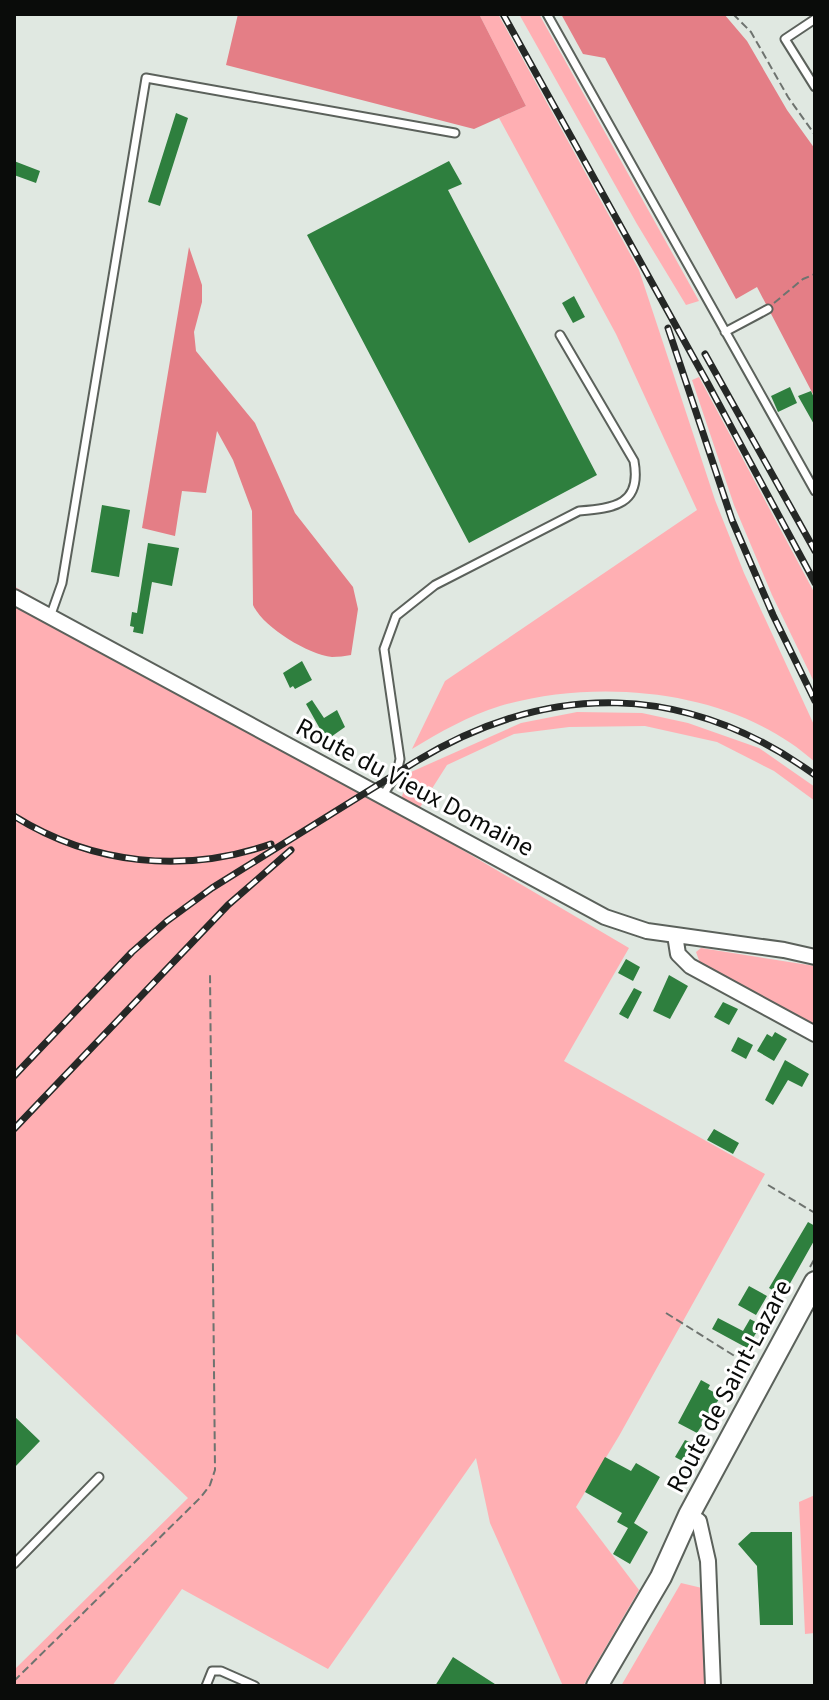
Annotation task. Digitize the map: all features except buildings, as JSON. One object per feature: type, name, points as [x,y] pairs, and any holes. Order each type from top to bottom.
[{"type":"main road","name":"Route de Saint-Lazare","points":[[597,1686],[661,1577],[689,1515],[815,1282]]},
{"type":"street","name":"Route du Vieux Domaine","points":[[14,597],[605,917],[647,931],[815,957]]},
{"type":"street","points":[[675,935],[678,954],[690,966],[815,1034]]},
{"type":"street","name":"Route de Saint-Lazare","points":[[689,1515],[699,1521],[708,1561],[713,1686]]},
{"type":"lane","points":[[547,14],[815,491]]},
{"type":"lane","points":[[815,19],[785,39],[815,87]]},
{"type":"lane","points":[[50,617],[62,583],[146,78],[455,133]]},
{"type":"lane","points":[[725,332],[768,309]]},
{"type":"lane","points":[[382,797],[397,773],[400,759],[384,649],[396,616],[435,585],[579,511],[620,505],[633,492],[636,475],[634,461],[560,335]]},
{"type":"lane","points":[[14,1564],[99,1477]]},
{"type":"lane","points":[[206,1686],[212,1671],[221,1671],[255,1686]]},
{"type":"path","points":[[733,14],[751,32],[788,97],[815,135]]},
{"type":"path","points":[[768,309],[803,279],[815,274]]},
{"type":"path","points":[[14,1681],[201,1497],[210,1485],[215,1470],[210,974]]},
{"type":"path","points":[[768,1185],[815,1213]]},
{"type":"path","points":[[666,1313],[764,1374]]},
{"type":"shaded area","points":[[238,14],[479,14],[526,106],[474,129],[226,65]]},
{"type":"shaded area","points":[[479,14],[498,14],[639,270],[715,500],[744,573],[815,727],[815,762],[783,738],[746,719],[707,705],[665,696],[623,692],[581,692],[500,706],[454,725],[412,749],[445,681],[697,510],[616,334],[499,118],[526,106]]},
{"type":"shaded area","points":[[519,14],[539,14],[699,301],[686,305]]},
{"type":"shaded area","points":[[561,14],[724,14],[747,41],[787,110],[815,149],[815,398],[757,287],[736,299],[605,58],[583,54]]},
{"type":"shaded area","points":[[189,247],[202,285],[202,302],[194,332],[196,351],[255,423],[295,513],[353,587],[358,609],[351,655],[332,657],[299,645],[266,622],[253,605],[252,511],[233,460],[217,431],[206,493],[182,491],[175,536],[142,528]]},
{"type":"shaded area","points":[[699,377],[815,594],[815,684],[772,595],[734,505],[692,380]]},
{"type":"shaded area","points":[[14,586],[629,948],[564,1061],[765,1174],[576,1507],[639,1590],[583,1686],[563,1686],[490,1523],[476,1458],[328,1669],[182,1589],[112,1686],[14,1685],[14,1670],[188,1498],[14,1332]]},
{"type":"shaded area","points":[[577,712],[642,713],[688,723],[759,748],[815,787],[815,801],[774,771],[717,742],[645,726],[569,727],[514,734],[447,765],[419,809],[404,802],[402,796],[411,772],[521,723]]},
{"type":"shaded area","points":[[701,948],[815,966],[815,1028],[700,963],[696,952]]},
{"type":"shaded area","points":[[815,1495],[815,1633],[805,1634],[799,1502]]},
{"type":"shaded area","points":[[681,1583],[702,1588],[706,1686],[621,1686]]},
{"type":"railway","points":[[503,14],[815,583]]},
{"type":"railway","points":[[668,328],[732,520],[815,701]]},
{"type":"railway","points":[[705,354],[815,551]]},
{"type":"railway","points":[[14,1076],[132,952],[212,888],[415,762],[466,735],[516,716],[567,706],[617,703],[667,708],[717,722],[766,744],[815,775]]},
{"type":"railway","points":[[14,816],[44,833],[75,845],[140,860],[205,859],[271,844]]},
{"type":"railway","points":[[14,1129],[228,905],[291,850]]}]
